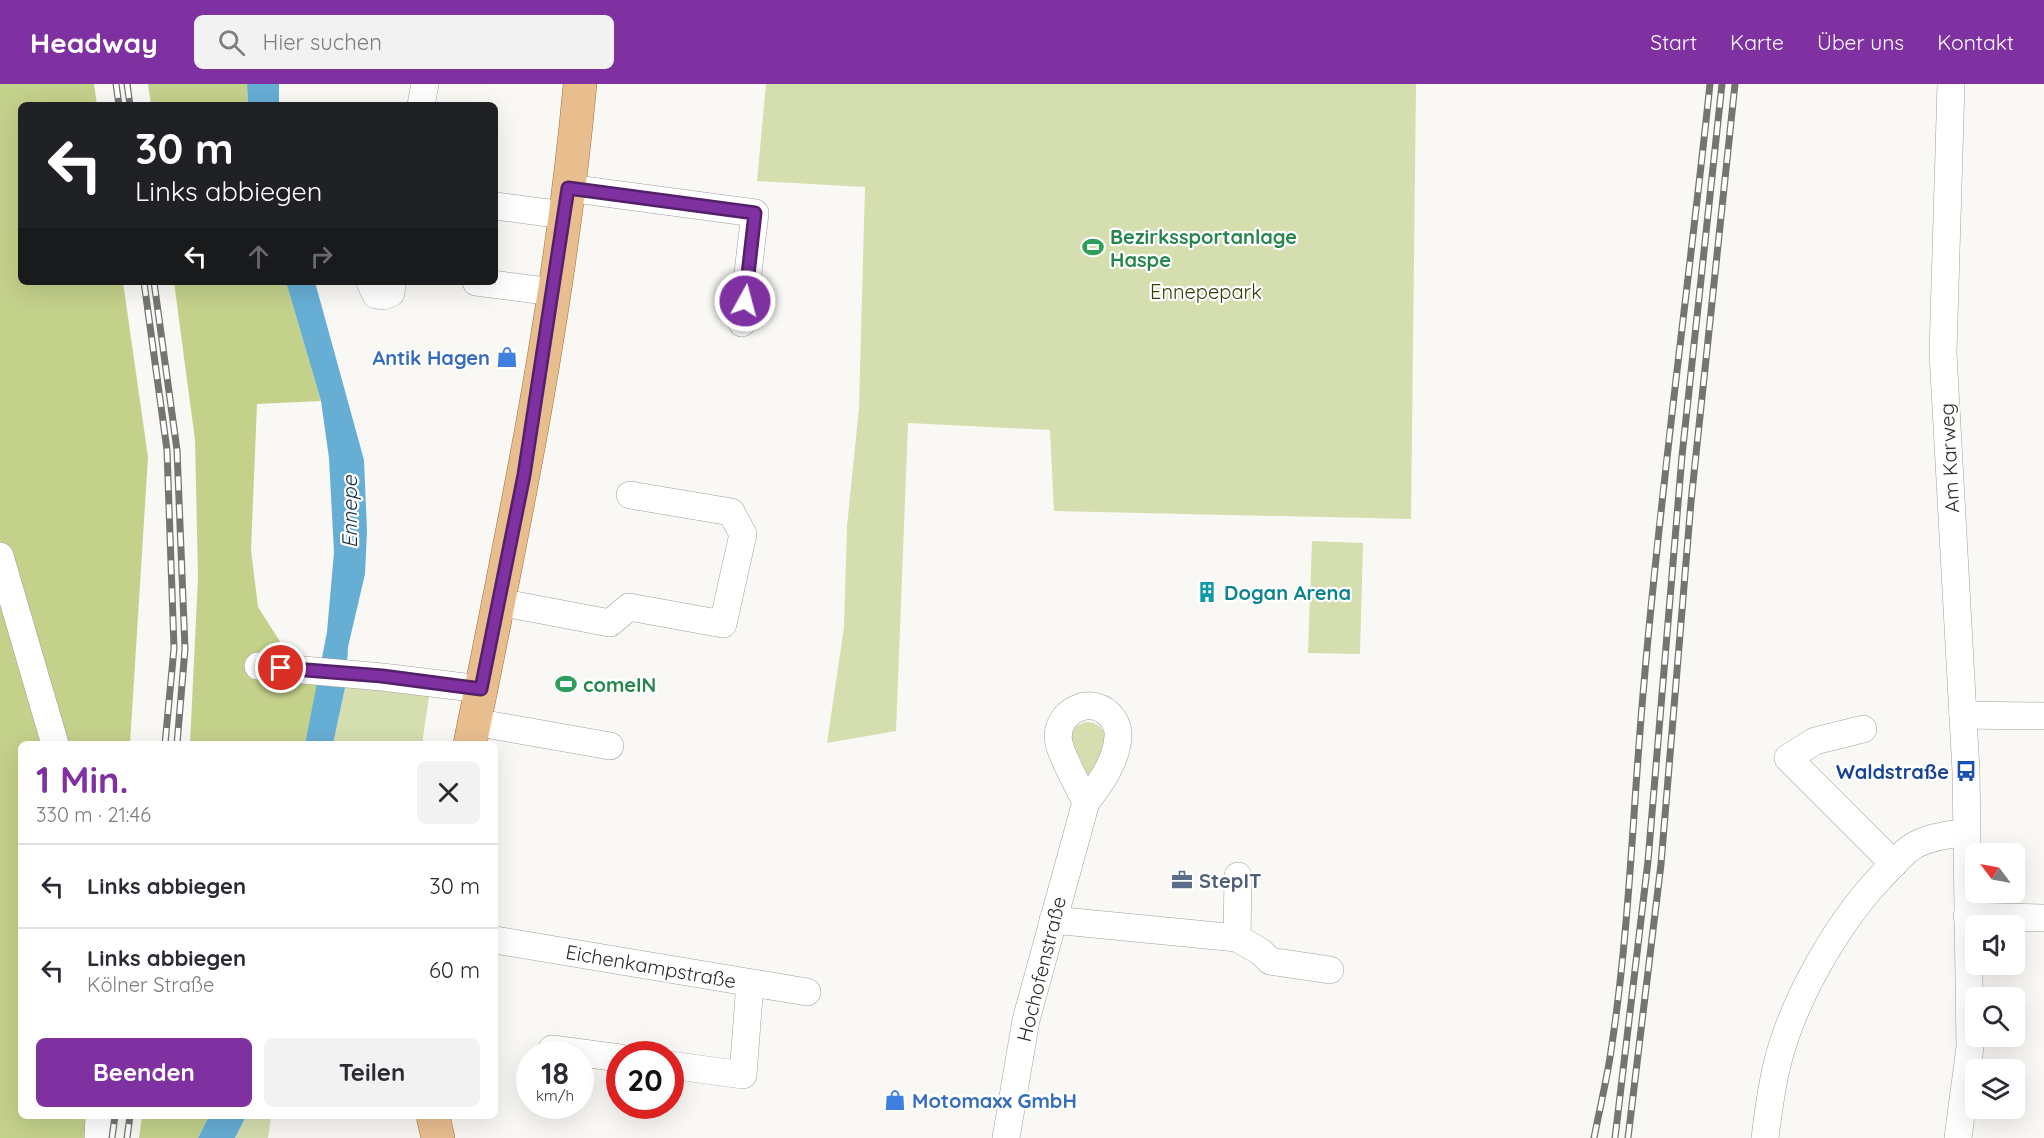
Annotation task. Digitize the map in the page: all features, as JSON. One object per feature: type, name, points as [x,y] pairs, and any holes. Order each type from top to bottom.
[{"type":"main road","points":[[472,733],[524,475],[566,202],[580,84]]},
{"type":"main road","points":[[434,1119],[438,1138]]},
{"type":"street","points":[[422,102],[425,84]]},
{"type":"street","name":"Am Karweg","points":[[1950,84],[1943,353],[1963,715],[1966,915]]},
{"type":"street","points":[[498,206],[566,202],[755,213],[742,323]]},
{"type":"street","points":[[371,285],[376,295],[383,296],[391,293],[392,285]]},
{"type":"street","points":[[498,285],[553,292]]},
{"type":"street","points":[[498,602],[610,623],[629,608],[723,624],[743,534],[731,512],[630,495]]},
{"type":"street","points":[[0,556],[54,741]]},
{"type":"street","points":[[258,666],[382,676],[481,689]]},
{"type":"street","points":[[1963,715],[2044,716]]},
{"type":"street","points":[[1863,729],[1815,741],[1788,758],[1894,864]]},
{"type":"street","points":[[472,733],[610,746]]},
{"type":"street","name":"Hochofenstraße","points":[[1006,1138],[1026,1020],[1086,802]]},
{"type":"street","points":[[1765,1138],[1777,1064],[1788,1027],[1802,996],[1860,900],[1915,845],[1944,835],[1966,833]]},
{"type":"street","points":[[1237,938],[1238,876]]},
{"type":"street","points":[[2025,918],[2044,918]]},
{"type":"street","points":[[1053,920],[1237,938],[1261,952],[1270,961],[1330,970]]},
{"type":"street","name":"Eichenkampstraße","points":[[498,941],[807,992]]},
{"type":"street","name":"Am Karweg","points":[[1958,1138],[1970,1047],[1968,975]]},
{"type":"street","points":[[684,1067],[743,1075],[750,983]]},
{"type":"street","points":[[98,1138],[99,1119]]},
{"type":"green space","points":[[0,84],[94,84],[97,102],[18,102],[18,285],[123,285],[148,457],[130,741],[56,741],[0,550]]},
{"type":"green space","points":[[148,84],[247,84],[248,102],[151,102]]},
{"type":"green space","name":"Ennepepark","points":[[766,84],[1416,84],[1411,519],[1054,511],[1050,430],[908,423],[896,731],[827,743],[844,627],[847,526],[859,408],[865,187],[757,181]]},
{"type":"green space","points":[[174,285],[287,285],[321,401],[257,404],[251,550],[258,607],[288,654],[319,678],[306,741],[190,741],[198,577],[195,440]]},
{"type":"green space","points":[[1312,541],[1363,543],[1360,654],[1308,653]]},
{"type":"green space","points":[[0,561],[52,741],[18,741],[18,1119],[92,1119],[91,1138],[0,1138]]},
{"type":"green space","points":[[346,683],[431,683],[422,741],[334,741]]},
{"type":"green space","points":[[1085,722],[1100,727],[1106,738],[1103,752],[1089,779],[1069,742],[1075,727]]},
{"type":"green space","points":[[142,1119],[208,1119],[198,1138],[139,1138]]},
{"type":"green space","points":[[244,1119],[271,1119],[268,1138],[235,1138]]},
{"type":"water","points":[[247,84],[279,84],[279,102],[248,102]]},
{"type":"water","name":"Ennepe","points":[[287,285],[316,285],[364,460],[367,531],[365,574],[348,647],[346,683],[334,741],[306,741],[327,632],[334,552],[329,458],[321,401]]},
{"type":"water","points":[[208,1119],[244,1119],[235,1138],[198,1138]]},
{"type":"railway","points":[[116,84],[119,102]]},
{"type":"railway","points":[[127,84],[130,102]]},
{"type":"railway","points":[[1594,1138],[1618,999],[1651,608],[1710,84]]},
{"type":"railway","points":[[1615,1138],[1648,861],[1682,456],[1722,84]]},
{"type":"railway","points":[[1628,1138],[1661,864],[1691,502],[1735,84]]},
{"type":"railway","points":[[144,285],[167,450],[174,648],[165,741]]},
{"type":"railway","points":[[154,285],[177,450],[185,649],[177,741]]},
{"type":"railway","points":[[112,1138],[115,1119]]},
{"type":"railway","points":[[127,1138],[130,1119]]},
{"type":"place","name":"Bezirkssportanlage Haspe","points":[[1093,247]]},
{"type":"place","name":"Antik Hagen","points":[[507,357]]},
{"type":"place","name":"Dogan Arena","points":[[1207,592]]},
{"type":"place","name":"comeIN","points":[[566,684]]},
{"type":"place","name":"Waldstraße","points":[[1966,771]]},
{"type":"place","name":"StepIT","points":[[1182,880]]},
{"type":"place","name":"Motomaxx GmbH","points":[[895,1100]]},
{"type":"route","points":[[281,668],[382,676],[481,689],[524,475],[568,188],[755,213],[745,301]]}]
